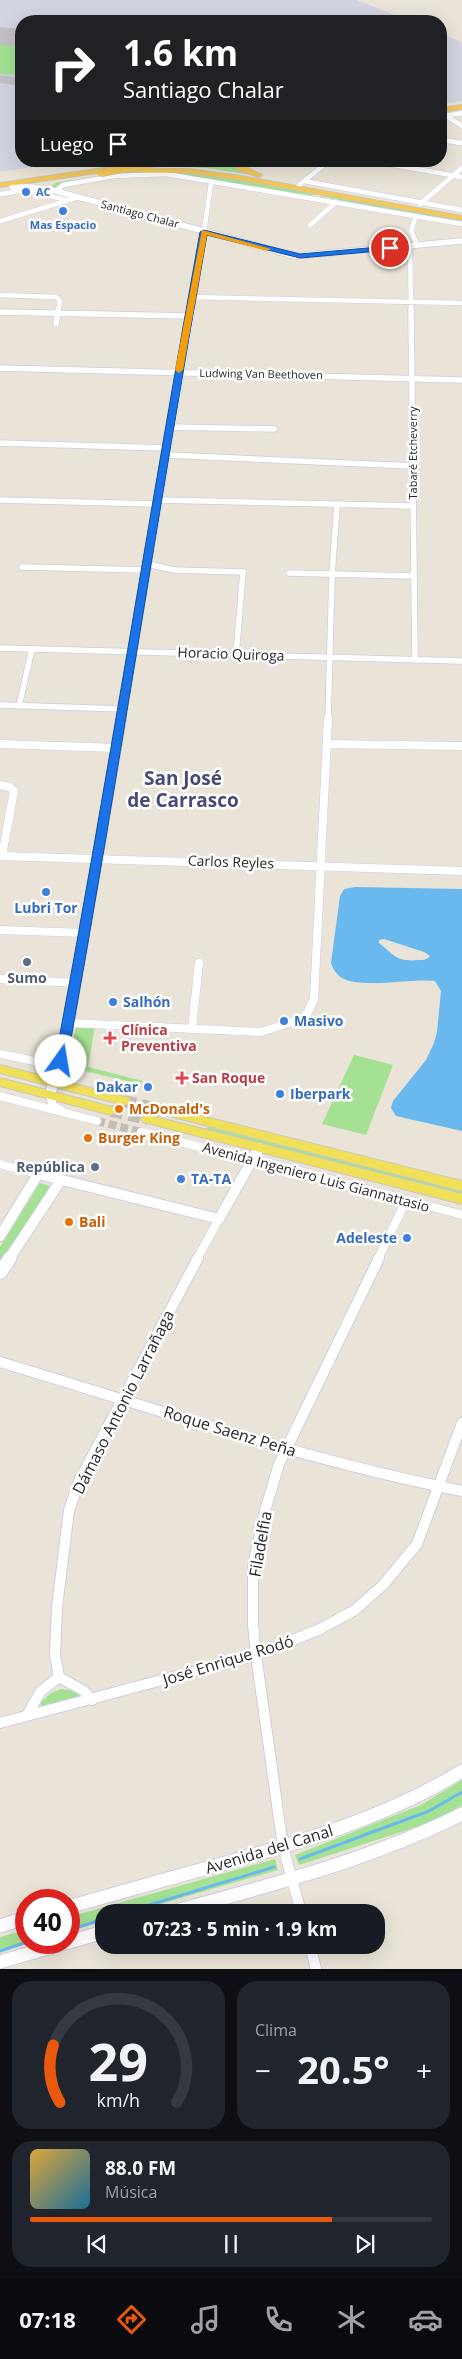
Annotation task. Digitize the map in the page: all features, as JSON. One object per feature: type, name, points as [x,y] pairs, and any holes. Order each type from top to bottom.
[{"type":"highway","points":[[447,113],[462,108]]},
{"type":"highway","points":[[0,178],[70,167]]},
{"type":"highway","points":[[0,185],[73,170],[130,167]]},
{"type":"highway","points":[[0,185],[12,187],[50,182],[134,167]]},
{"type":"highway","points":[[165,167],[213,170],[300,183]]},
{"type":"highway","points":[[240,167],[252,173],[420,205],[462,216]]},
{"type":"highway","points":[[0,185],[85,172],[154,169],[223,175],[462,216]]},
{"type":"main road","points":[[0,1069],[111,1111]]},
{"type":"main road","points":[[0,1082],[124,1101]]},
{"type":"main road","name":"Avenida Ingeniero Luis Giannattasio","points":[[162,1110],[462,1186]]},
{"type":"main road","name":"Avenida Ingeniero Luis Giannattasio","points":[[148,1119],[256,1154],[462,1199]]},
{"type":"street","points":[[447,114],[462,113]]},
{"type":"street","points":[[447,117],[462,126]]},
{"type":"street","points":[[447,141],[462,143]]},
{"type":"street","points":[[300,183],[321,167]]},
{"type":"street","points":[[406,167],[462,177]]},
{"type":"street","points":[[420,205],[462,168]]},
{"type":"street","points":[[50,182],[48,186],[56,191],[63,185],[131,174],[166,174],[462,224]]},
{"type":"street","points":[[79,1117],[53,1106],[53,1089],[69,1023],[98,858],[211,183]]},
{"type":"street","name":"Santiago Chalar","points":[[12,187],[38,187],[56,191],[204,232],[300,256],[462,241]]},
{"type":"street","points":[[0,194],[27,190],[69,200]]},
{"type":"street","points":[[313,198],[321,192]]},
{"type":"street","points":[[0,220],[78,197]]},
{"type":"street","points":[[310,225],[336,202]]},
{"type":"street","points":[[420,205],[462,210]]},
{"type":"street","name":"Tabaré Etcheverry","points":[[415,659],[412,506],[413,246],[410,229],[416,216]]},
{"type":"street","points":[[0,295],[56,297],[60,299],[56,324]]},
{"type":"street","points":[[192,297],[462,303]]},
{"type":"street","points":[[0,312],[189,316]]},
{"type":"street","name":"Ludwing Van Beethoven","points":[[0,368],[462,380]]},
{"type":"street","points":[[170,427],[274,429]]},
{"type":"street","points":[[0,443],[412,466]]},
{"type":"street","points":[[0,500],[412,506]]},
{"type":"street","points":[[69,1023],[261,1032],[296,1022],[308,1012],[314,999],[327,744],[332,575],[337,504]]},
{"type":"street","points":[[22,567],[146,567],[174,570],[243,572],[236,654]]},
{"type":"street","points":[[289,573],[413,576]]},
{"type":"street","name":"Horacio Quiroga","points":[[0,648],[462,661]]},
{"type":"street","points":[[19,706],[32,649]]},
{"type":"street","points":[[0,705],[123,709]]},
{"type":"street","points":[[0,744],[117,748]]},
{"type":"street","points":[[327,744],[462,746]]},
{"type":"street","points":[[0,786],[10,787],[14,791],[1,856]]},
{"type":"street","name":"Carlos Reyles","points":[[1,856],[462,871]]},
{"type":"street","points":[[0,930],[84,933]]},
{"type":"street","points":[[192,1028],[199,963]]},
{"type":"street","points":[[0,979],[76,983]]},
{"type":"street","points":[[0,1054],[59,1066]]},
{"type":"street","points":[[0,1096],[98,1122]]},
{"type":"street","name":"Avenida Ingeniero Luis Giannattasio","points":[[142,1132],[204,1148],[256,1154],[406,1200],[462,1215]]},
{"type":"street","name":"Dámaso Antonio Larrañaga","points":[[59,1677],[55,1654],[58,1607],[69,1510],[80,1479],[121,1399],[256,1154]]},
{"type":"street","points":[[0,1164],[219,1219]]},
{"type":"street","points":[[0,1236],[38,1174]]},
{"type":"street","points":[[0,1273],[61,1180]]},
{"type":"street","name":"Filadelfia","points":[[299,1904],[283,1847],[256,1655],[253,1624],[253,1566],[265,1511],[279,1464],[406,1200]]},
{"type":"street","name":"Roque Saenz Peña","points":[[0,1362],[286,1449],[391,1477],[462,1491]]},
{"type":"street","name":"José Enrique Rodó","points":[[0,1723],[256,1655],[320,1629],[348,1614],[383,1585],[417,1544],[462,1423]]},
{"type":"street","points":[[27,1716],[42,1691],[59,1677],[78,1687],[92,1700]]},
{"type":"street","name":"Avenida del Canal","points":[[80,1904],[283,1847],[364,1820],[413,1800],[462,1772]]},
{"type":"street","points":[[200,1904],[362,1858],[407,1842],[462,1814]]},
{"type":"street","points":[[0,1926],[15,1921]]},
{"type":"street","points":[[80,1939],[95,1934]]},
{"type":"street","points":[[0,1962],[27,1954]]},
{"type":"street","points":[[312,1954],[316,1969]]},
{"type":"shaded area","points":[[0,0],[357,0],[395,15],[15,15],[15,167],[33,167],[0,172]]},
{"type":"shaded area","points":[[447,36],[462,42],[462,101],[447,103]]},
{"type":"green space","points":[[0,43],[15,44],[15,75],[0,74]]},
{"type":"green space","points":[[189,167],[236,167],[253,175]]},
{"type":"green space","points":[[176,172],[233,178],[315,194],[310,196],[170,174],[81,180],[58,185],[54,188],[52,186],[55,183],[118,173]]},
{"type":"green space","points":[[323,195],[462,221],[462,223],[319,196]]},
{"type":"green space","points":[[76,1026],[95,1026],[88,1067],[143,1081],[139,1084],[68,1067]]},
{"type":"green space","points":[[354,1055],[393,1065],[366,1135],[322,1124]]},
{"type":"green space","points":[[208,1127],[462,1190],[462,1194],[205,1130]]},
{"type":"green space","points":[[40,1183],[50,1186],[0,1265],[0,1247]]},
{"type":"green space","points":[[61,1689],[78,1692],[80,1698],[41,1708],[41,1702],[51,1693]]},
{"type":"green space","points":[[462,1780],[462,1805],[432,1822],[299,1865],[295,1855],[421,1805]]},
{"type":"green space","points":[[275,1859],[278,1870],[161,1904],[115,1904]]},
{"type":"green space","points":[[95,1910],[95,1924],[80,1928],[80,1914]]},
{"type":"green space","points":[[15,1933],[15,1947],[0,1951],[0,1937]]},
{"type":"water","points":[[355,887],[462,889],[462,1131],[396,1116],[391,1108],[393,1101],[426,1060],[434,1043],[437,1032],[441,991],[435,981],[362,983],[342,978],[338,975],[331,963],[340,896],[344,889]],"holes":[[[384,939],[424,952],[430,956],[425,960],[401,959],[379,943],[379,940]]]},
{"type":"waterway","points":[[300,1859],[429,1811],[462,1792]]},
{"type":"waterway","points":[[152,1904],[274,1867]]},
{"type":"waterway","points":[[80,1927],[95,1922]]},
{"type":"waterway","points":[[0,1951],[15,1946]]},
{"type":"taxiway","points":[[0,79],[15,81]]},
{"type":"runway","points":[[0,36],[15,37]]},
{"type":"tunnel","points":[[124,1101],[162,1110]]},
{"type":"tunnel","points":[[111,1111],[148,1119]]},
{"type":"tunnel","points":[[97,1121],[141,1132]]},
{"type":"slow traffic","points":[[179,370],[204,232],[267,249]]},
{"type":"place","name":"AC","points":[[26,192]]},
{"type":"place","name":"Mas Espacio","points":[[63,211]]},
{"type":"place","name":"Lubri Tor","points":[[46,892]]},
{"type":"place","name":"Sumo","points":[[27,962]]},
{"type":"place","name":"Salhón","points":[[113,1002]]},
{"type":"place","name":"Masivo","points":[[284,1021]]},
{"type":"place","name":"Clínica Preventiva","points":[[110,1038]]},
{"type":"place","name":"San Roque","points":[[182,1078]]},
{"type":"place","name":"Dakar","points":[[148,1087]]},
{"type":"place","name":"Iberpark","points":[[280,1094]]},
{"type":"place","name":"McDonald's","points":[[119,1109]]},
{"type":"place","name":"Burger King","points":[[88,1138]]},
{"type":"place","name":"República","points":[[95,1167]]},
{"type":"place","name":"TA-TA","points":[[181,1179]]},
{"type":"place","name":"Bali","points":[[69,1222]]},
{"type":"place","name":"Adeleste","points":[[407,1238]]},
{"type":"district","name":"San José de Carrasco","points":[[183,789]]},
{"type":"route","points":[[61,1061],[117,748],[178,372],[184,349],[204,232],[300,256],[390,248]]}]
